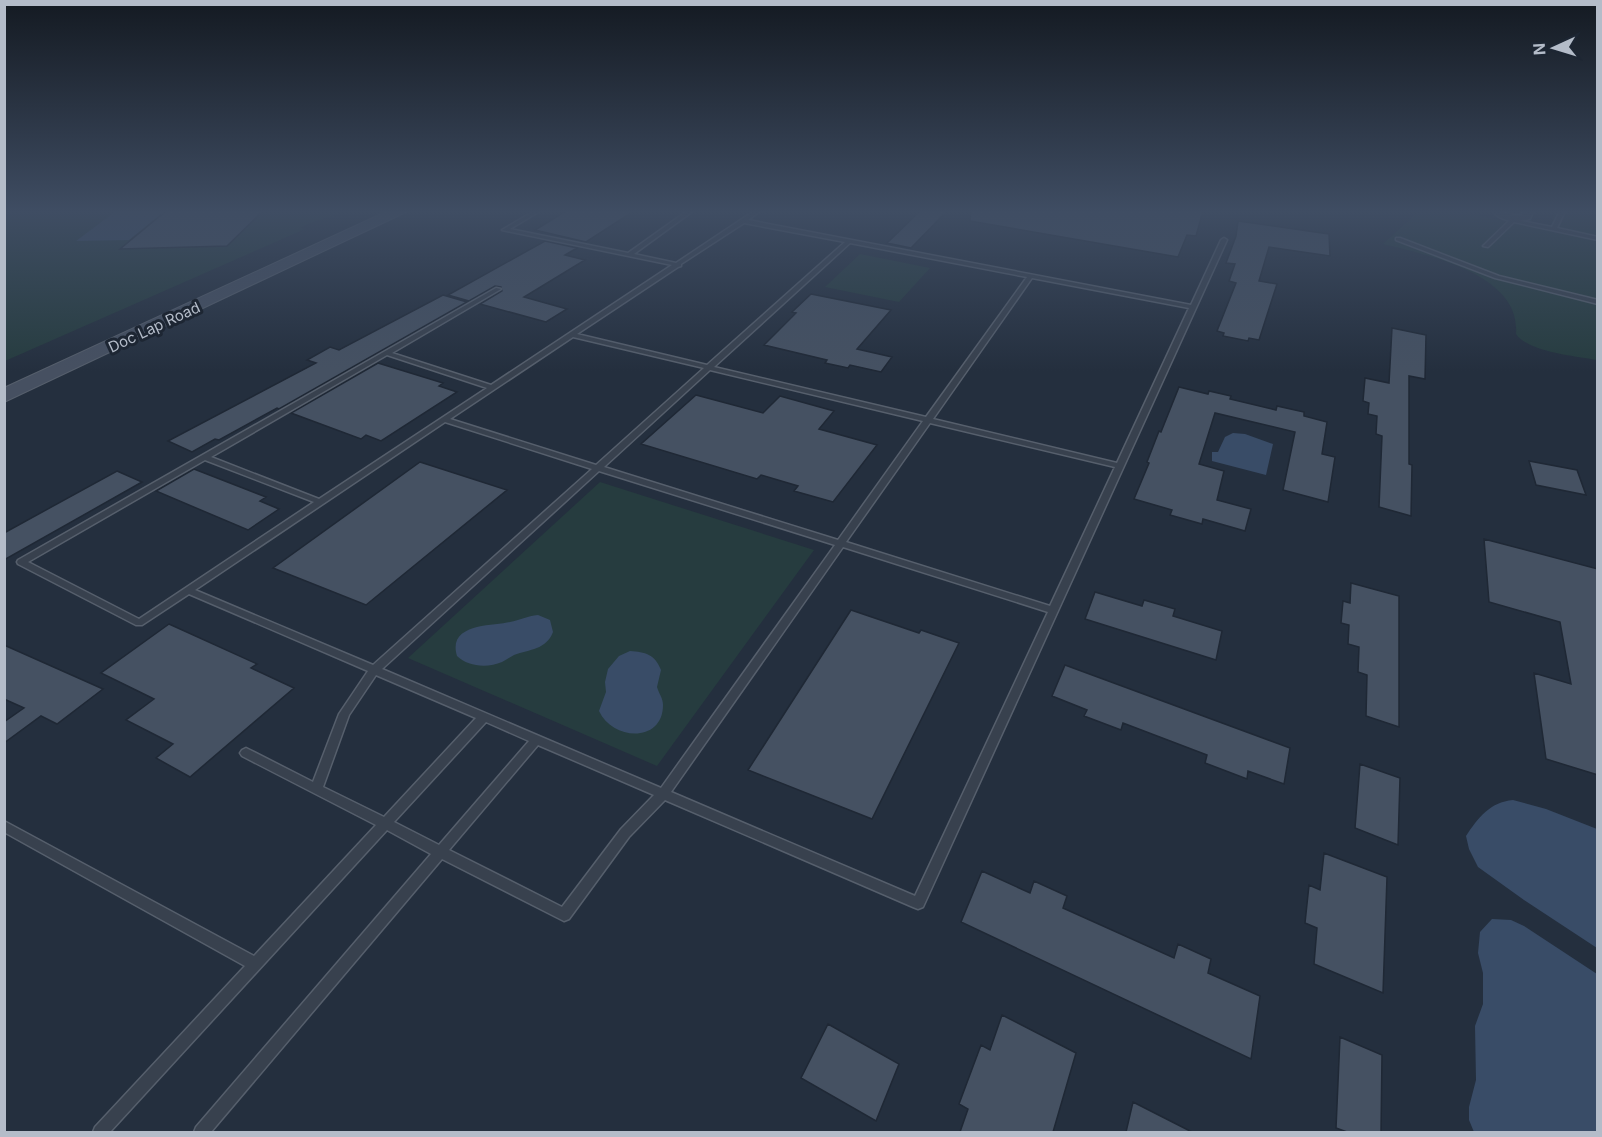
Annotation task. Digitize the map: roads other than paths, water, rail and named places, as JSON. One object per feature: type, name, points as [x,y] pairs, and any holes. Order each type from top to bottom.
[{"type":"main road","name":"Doc Lap Road","points":[[4,378],[257,264]]},
{"type":"main road","name":"Doc Lap Road","points":[[4,396],[289,264]]},
{"type":"lane","points":[[674,264],[679,265]]},
{"type":"lane","points":[[316,789],[344,714],[374,670],[824,264]]},
{"type":"lane","points":[[968,264],[1193,307]]},
{"type":"lane","points":[[188,590],[918,903],[1213,264]]},
{"type":"lane","points":[[1463,264],[1497,277],[1598,302]]},
{"type":"lane","points":[[498,289],[21,562],[139,623],[679,265]]},
{"type":"lane","points":[[246,753],[564,915],[625,833],[663,794],[1029,276]]},
{"type":"lane","points":[[573,335],[1119,466]]},
{"type":"lane","points":[[386,353],[493,388]]},
{"type":"lane","points":[[445,420],[1053,610]]},
{"type":"lane","points":[[205,457],[320,502]]},
{"type":"lane","points":[[100,1132],[484,717]]},
{"type":"lane","points":[[201,1132],[536,740]]},
{"type":"lane","points":[[4,826],[255,964]]},
{"type":"water","points":[[1233,433],[1245,434],[1273,444],[1266,475],[1212,461],[1212,452],[1218,452],[1225,437]]},
{"type":"water","points":[[538,615],[550,620],[553,632],[542,646],[491,665],[472,664],[457,656],[456,645],[459,637],[465,632],[473,628]]},
{"type":"water","points":[[630,651],[653,657],[661,670],[657,687],[663,703],[661,717],[655,726],[646,732],[636,734],[615,728],[599,711],[606,692],[605,682],[608,669],[619,656]]},
{"type":"water","points":[[1513,800],[1546,809],[1597,829],[1597,948],[1478,867],[1469,849],[1466,836],[1485,812],[1505,801]]},
{"type":"water","points":[[1492,919],[1511,920],[1524,926],[1597,974],[1597,1132],[1474,1132],[1469,1120],[1469,1107],[1476,1080],[1475,1026],[1483,1004],[1483,973],[1478,953],[1480,932]]}]
